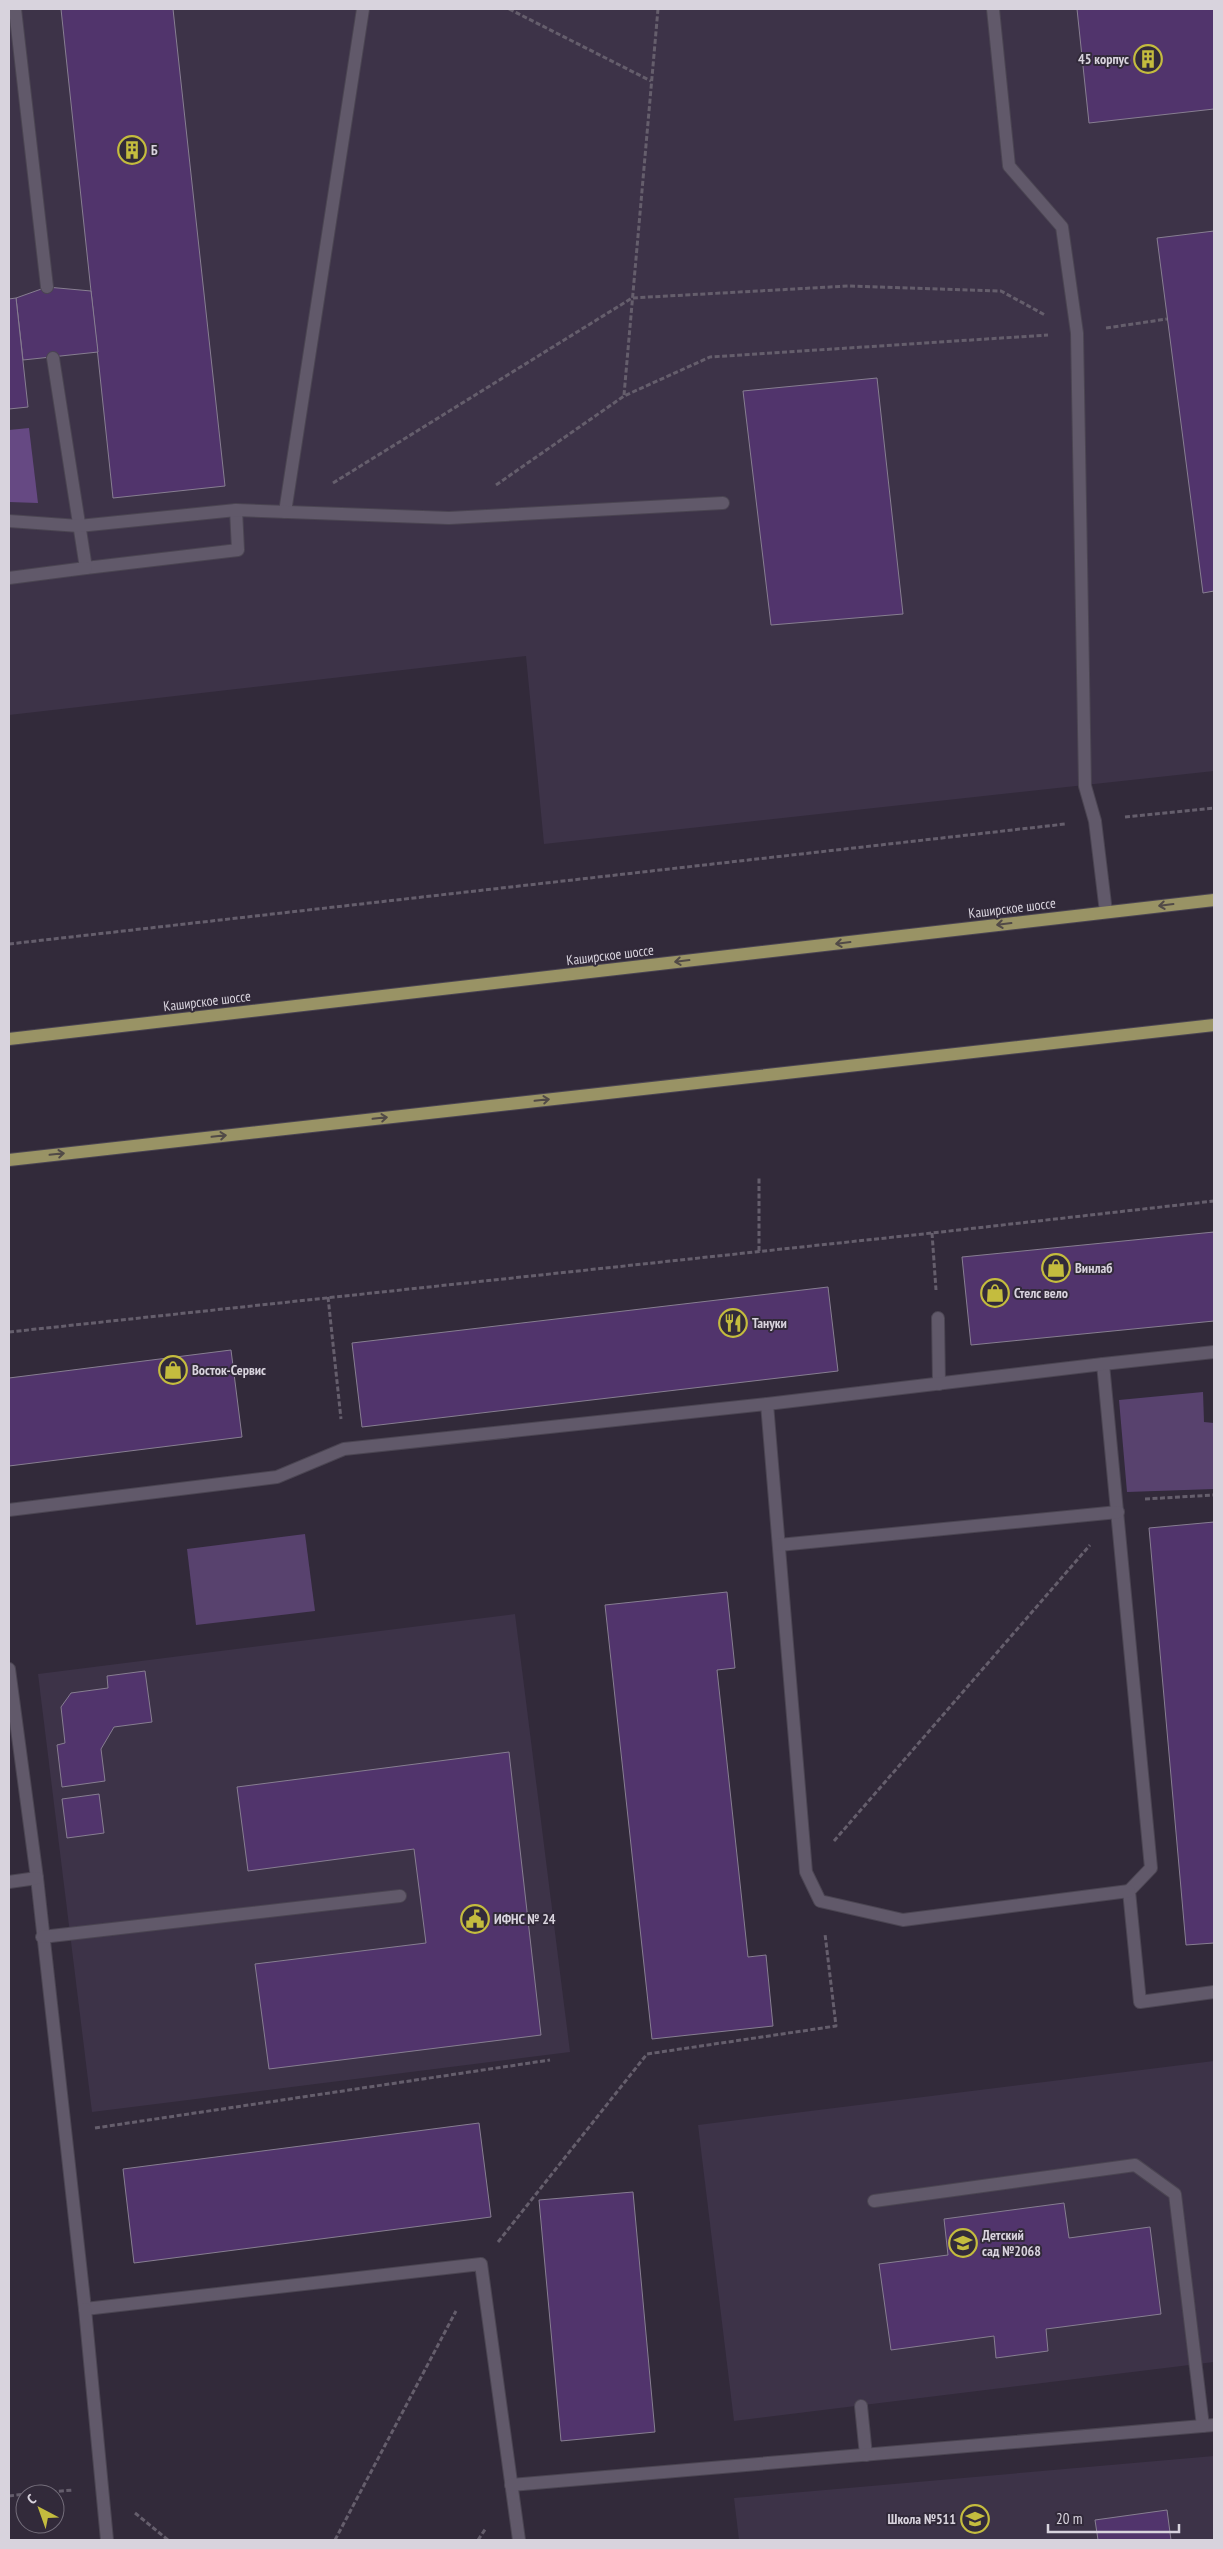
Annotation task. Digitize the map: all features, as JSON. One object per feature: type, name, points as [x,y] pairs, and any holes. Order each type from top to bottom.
[{"type":"main road","name":"Каширское шоссе","points":[[9,1039],[1214,900]]},
{"type":"main road","points":[[9,1160],[1214,1025]]},
{"type":"lane","points":[[15,9],[47,287]]},
{"type":"lane","points":[[285,512],[364,9]]},
{"type":"lane","points":[[993,9],[1009,166],[1062,227],[1077,333],[1085,786],[1095,821],[1106,912]]},
{"type":"lane","points":[[53,358],[86,568]]},
{"type":"lane","points":[[9,521],[79,526],[236,510],[449,518],[723,503]]},
{"type":"lane","points":[[9,578],[238,550],[236,510]]},
{"type":"lane","points":[[938,1318],[939,1384]]},
{"type":"lane","points":[[9,1510],[277,1477],[344,1449],[768,1404],[1214,1352]]},
{"type":"lane","points":[[768,1404],[806,1872],[820,1901],[903,1920],[1129,1891],[1151,1868],[1104,1364]]},
{"type":"lane","points":[[779,1545],[1118,1512]]},
{"type":"lane","points":[[9,1669],[37,1878],[42,1938],[85,2309],[107,2540]]},
{"type":"lane","points":[[9,1882],[37,1878]]},
{"type":"lane","points":[[1129,1891],[1140,2002],[1214,1992]]},
{"type":"lane","points":[[42,1938],[400,1896]]},
{"type":"lane","points":[[512,2485],[1208,2426],[1175,2194],[1135,2165],[874,2201]]},
{"type":"lane","points":[[85,2309],[481,2264],[519,2540]]},
{"type":"lane","points":[[861,2406],[866,2455]]},
{"type":"path","points":[[509,9],[651,81]]},
{"type":"path","points":[[624,396],[658,9]]},
{"type":"path","points":[[328,486],[632,298],[848,286],[1001,291],[1077,333]]},
{"type":"path","points":[[489,490],[624,396],[710,357],[1077,333],[1167,319]]},
{"type":"path","points":[[9,944],[1214,808]]},
{"type":"path","points":[[759,1178],[759,1252]]},
{"type":"path","points":[[9,1332],[759,1252],[1214,1201]]},
{"type":"path","points":[[932,1233],[938,1318]]},
{"type":"path","points":[[328,1297],[344,1449]]},
{"type":"path","points":[[1142,1499],[1214,1495]]},
{"type":"path","points":[[806,1872],[1118,1512]]},
{"type":"path","points":[[481,2264],[647,2054],[836,2026],[820,1901]]},
{"type":"path","points":[[65,2132],[550,2060]]},
{"type":"path","points":[[336,2540],[458,2307]]},
{"type":"path","points":[[65,2490],[102,2487]]},
{"type":"shaded area","points":[[9,9],[1214,9],[1214,771],[544,844],[526,656],[9,715]]},
{"type":"shaded area","points":[[29,428],[38,503],[9,502],[9,430]]},
{"type":"shaded area","points":[[1203,1392],[1204,1422],[1214,1423],[1214,1489],[1127,1492],[1119,1400]]},
{"type":"shaded area","points":[[305,1534],[315,1611],[196,1625],[187,1549]]},
{"type":"shaded area","points":[[515,1614],[570,2052],[92,2112],[38,1674]]},
{"type":"shaded area","name":"Детский сад №2068","points":[[1214,2061],[1214,2362],[734,2421],[698,2125]]},
{"type":"shaded area","name":"Школа №511","points":[[1214,2456],[1214,2540],[739,2540],[734,2498]]},
{"type":"building","name":"Б","points":[[61,9],[173,9],[225,486],[113,498]]},
{"type":"building","name":"45 корпус","points":[[1077,9],[1214,9],[1214,109],[1089,123]]},
{"type":"building","points":[[1214,231],[1214,591],[1203,593],[1157,238]]},
{"type":"building","points":[[47,287],[91,291],[98,352],[23,360],[16,298]]},
{"type":"building","points":[[16,298],[28,407],[9,409],[9,299]]},
{"type":"building","points":[[877,378],[903,614],[771,625],[743,391]]},
{"type":"building","points":[[1214,1232],[1214,1321],[971,1345],[962,1257]]},
{"type":"building","points":[[828,1287],[838,1371],[362,1427],[352,1343]]},
{"type":"building","points":[[231,1350],[242,1437],[9,1466],[9,1378]]},
{"type":"building","points":[[1214,1522],[1214,1943],[1186,1945],[1149,1528]]},
{"type":"building","points":[[727,1592],[735,1668],[717,1670],[748,1957],[766,1955],[773,2026],[652,2039],[605,1605]]},
{"type":"building","points":[[145,1671],[152,1722],[114,1727],[101,1749],[105,1781],[62,1787],[57,1745],[65,1743],[61,1707],[71,1693],[108,1688],[107,1676]]},
{"type":"building","name":"ИФНС № 24","points":[[509,1752],[541,2035],[269,2069],[255,1964],[426,1943],[414,1849],[248,1871],[237,1787]]},
{"type":"building","points":[[99,1794],[104,1833],[67,1838],[62,1799]]},
{"type":"building","points":[[479,2123],[491,2217],[134,2263],[123,2169]]},
{"type":"building","points":[[633,2192],[655,2432],[561,2441],[539,2200]]},
{"type":"building","points":[[1064,2203],[1069,2238],[1150,2227],[1161,2314],[1046,2329],[1048,2351],[996,2358],[994,2336],[891,2350],[879,2264],[948,2255],[944,2219]]},
{"type":"building","points":[[1167,2510],[1171,2540],[1098,2540],[1095,2520]]},
{"type":"place","name":"45 корпус","points":[[1148,59]]},
{"type":"place","name":"Б","points":[[132,150]]},
{"type":"place","name":"Винлаб","points":[[1056,1268]]},
{"type":"place","name":"Стелс вело","points":[[995,1293]]},
{"type":"place","name":"Тануки","points":[[733,1323]]},
{"type":"place","name":"Восток-Сервис","points":[[173,1370]]},
{"type":"place","name":"ИФНС № 24","points":[[475,1919]]},
{"type":"place","name":"Детский сад №2068","points":[[963,2243]]},
{"type":"place","name":"Школа №511","points":[[975,2519]]}]
